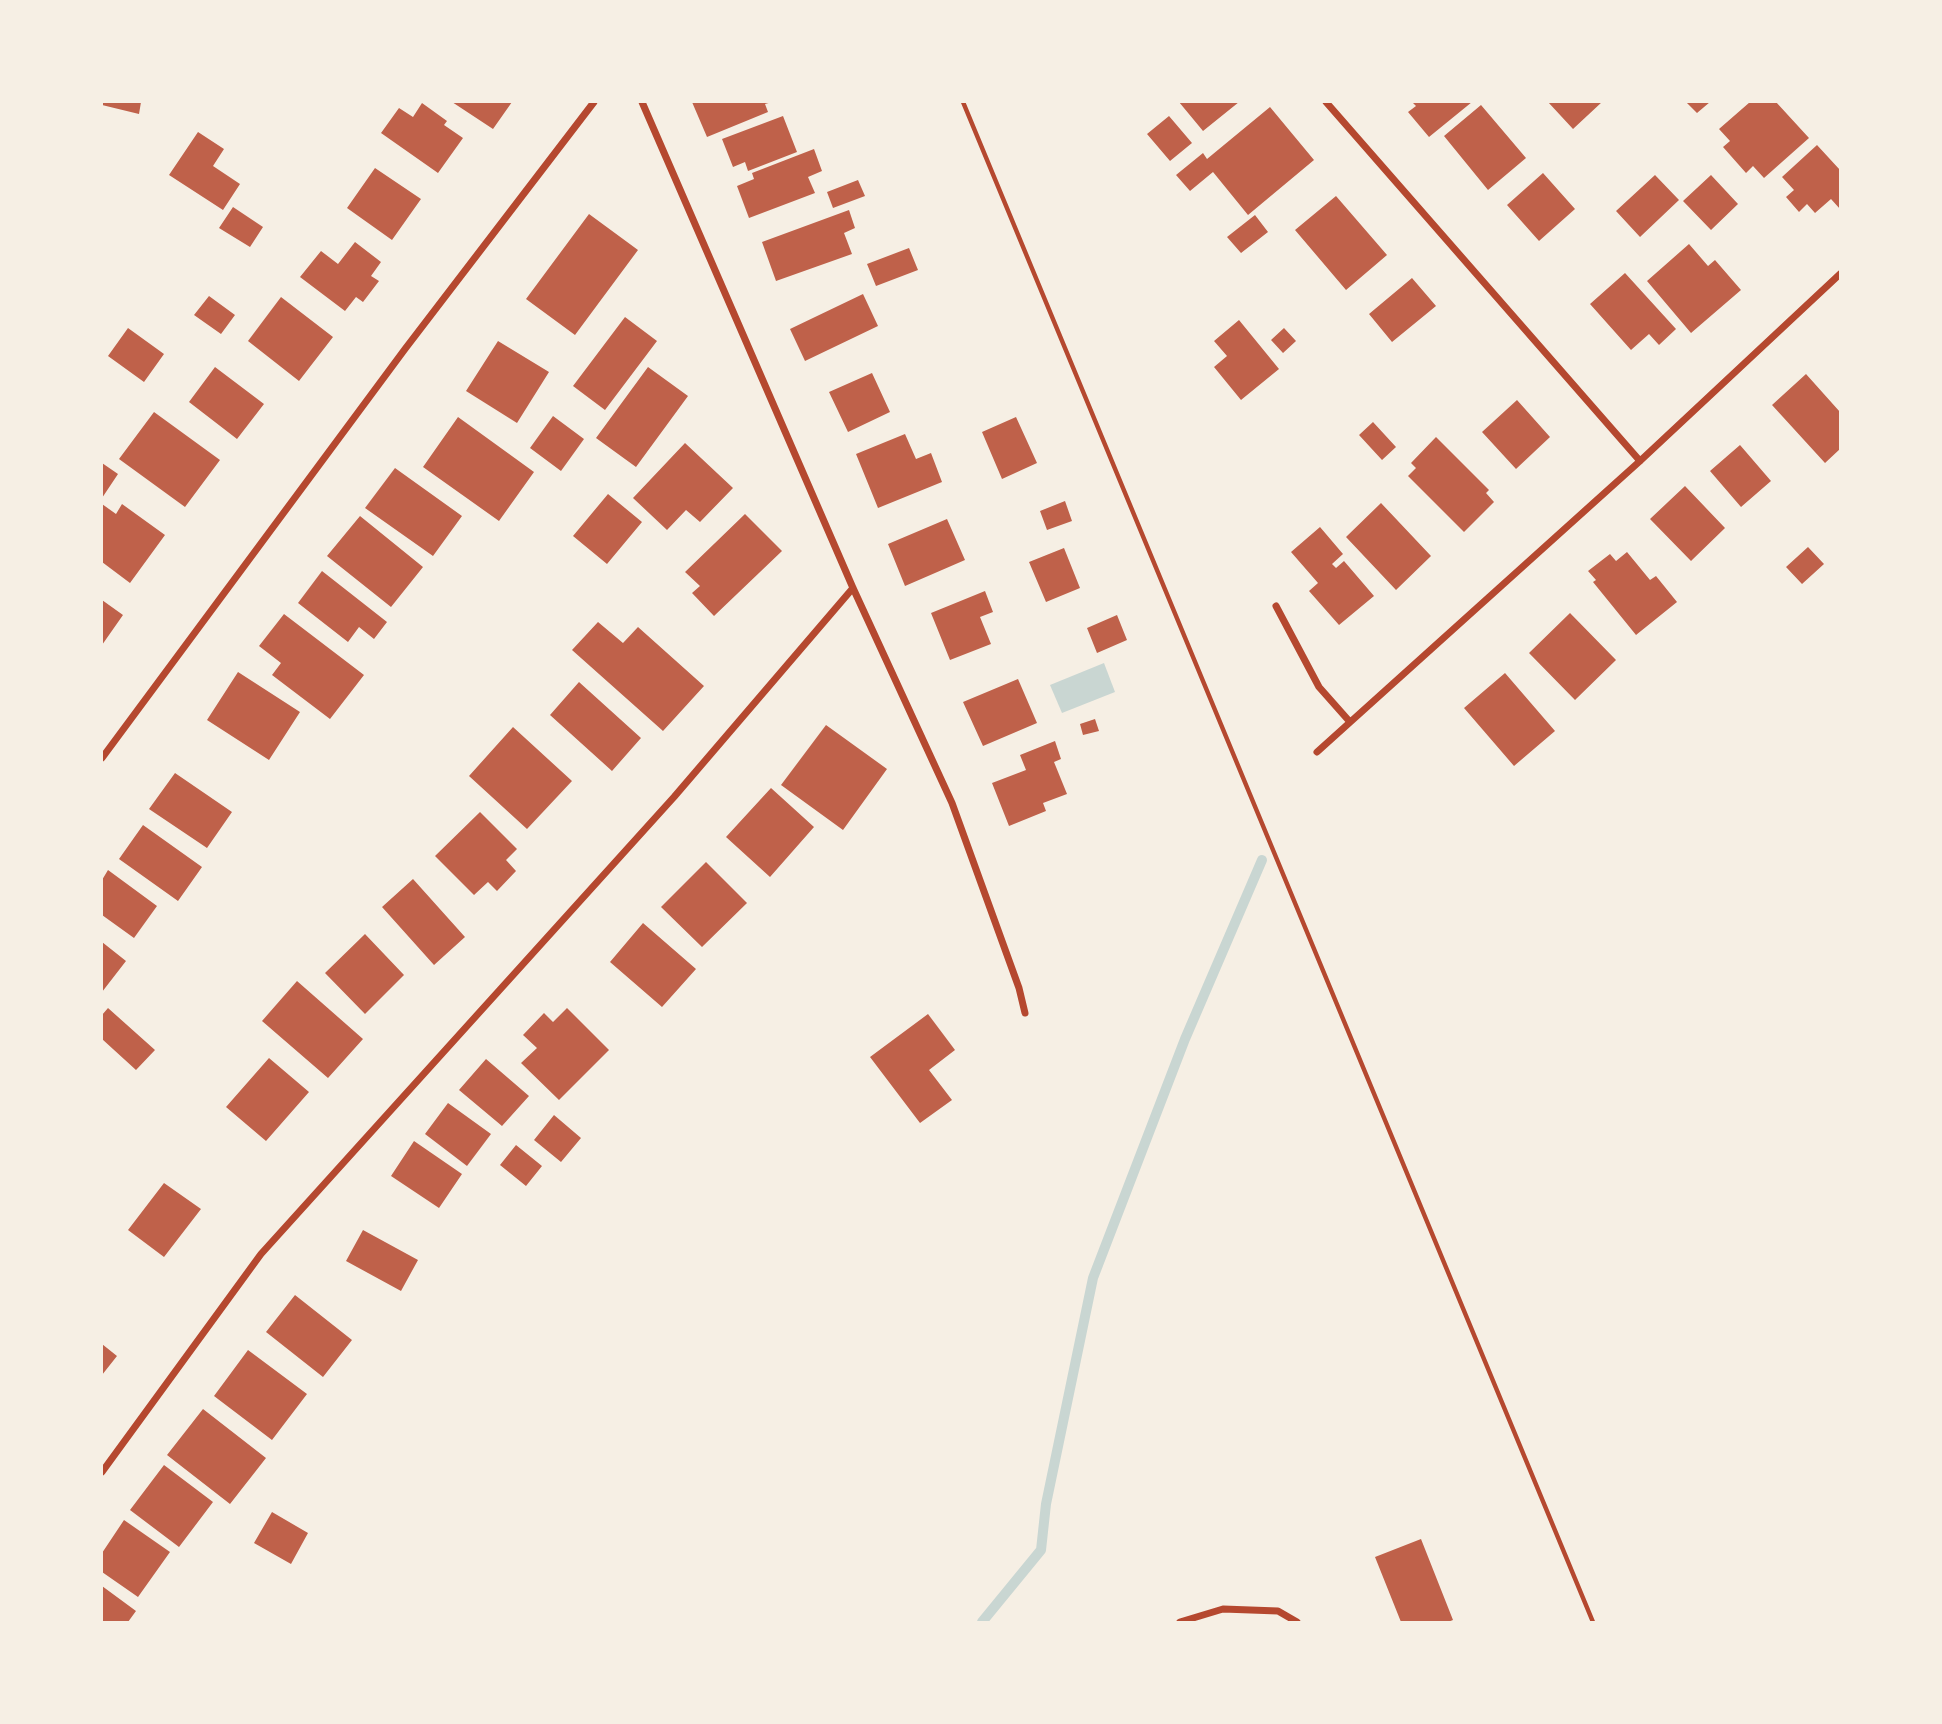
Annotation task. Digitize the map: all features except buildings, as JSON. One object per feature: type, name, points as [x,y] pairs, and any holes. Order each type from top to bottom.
[{"type":"street","points":[[102,758],[405,349],[594,102]]},
{"type":"street","points":[[642,102],[853,588],[952,803],[1026,1013]]},
{"type":"street","points":[[1326,102],[1640,461]]},
{"type":"street","points":[[1317,751],[1640,461],[1840,274]]},
{"type":"street","points":[[102,1472],[261,1254],[674,797],[853,588]]},
{"type":"street","points":[[1276,606],[1319,687],[1350,722]]},
{"type":"street","points":[[1180,1622],[1223,1609],[1278,1611],[1297,1622]]},
{"type":"path","points":[[963,102],[1593,1622]]},
{"type":"shaded area","points":[[1104,663],[1115,692],[1062,713],[1050,685]]},
{"type":"waterway","points":[[982,1622],[1041,1550],[1046,1504],[1093,1278],[1185,1039],[1262,860]]}]
